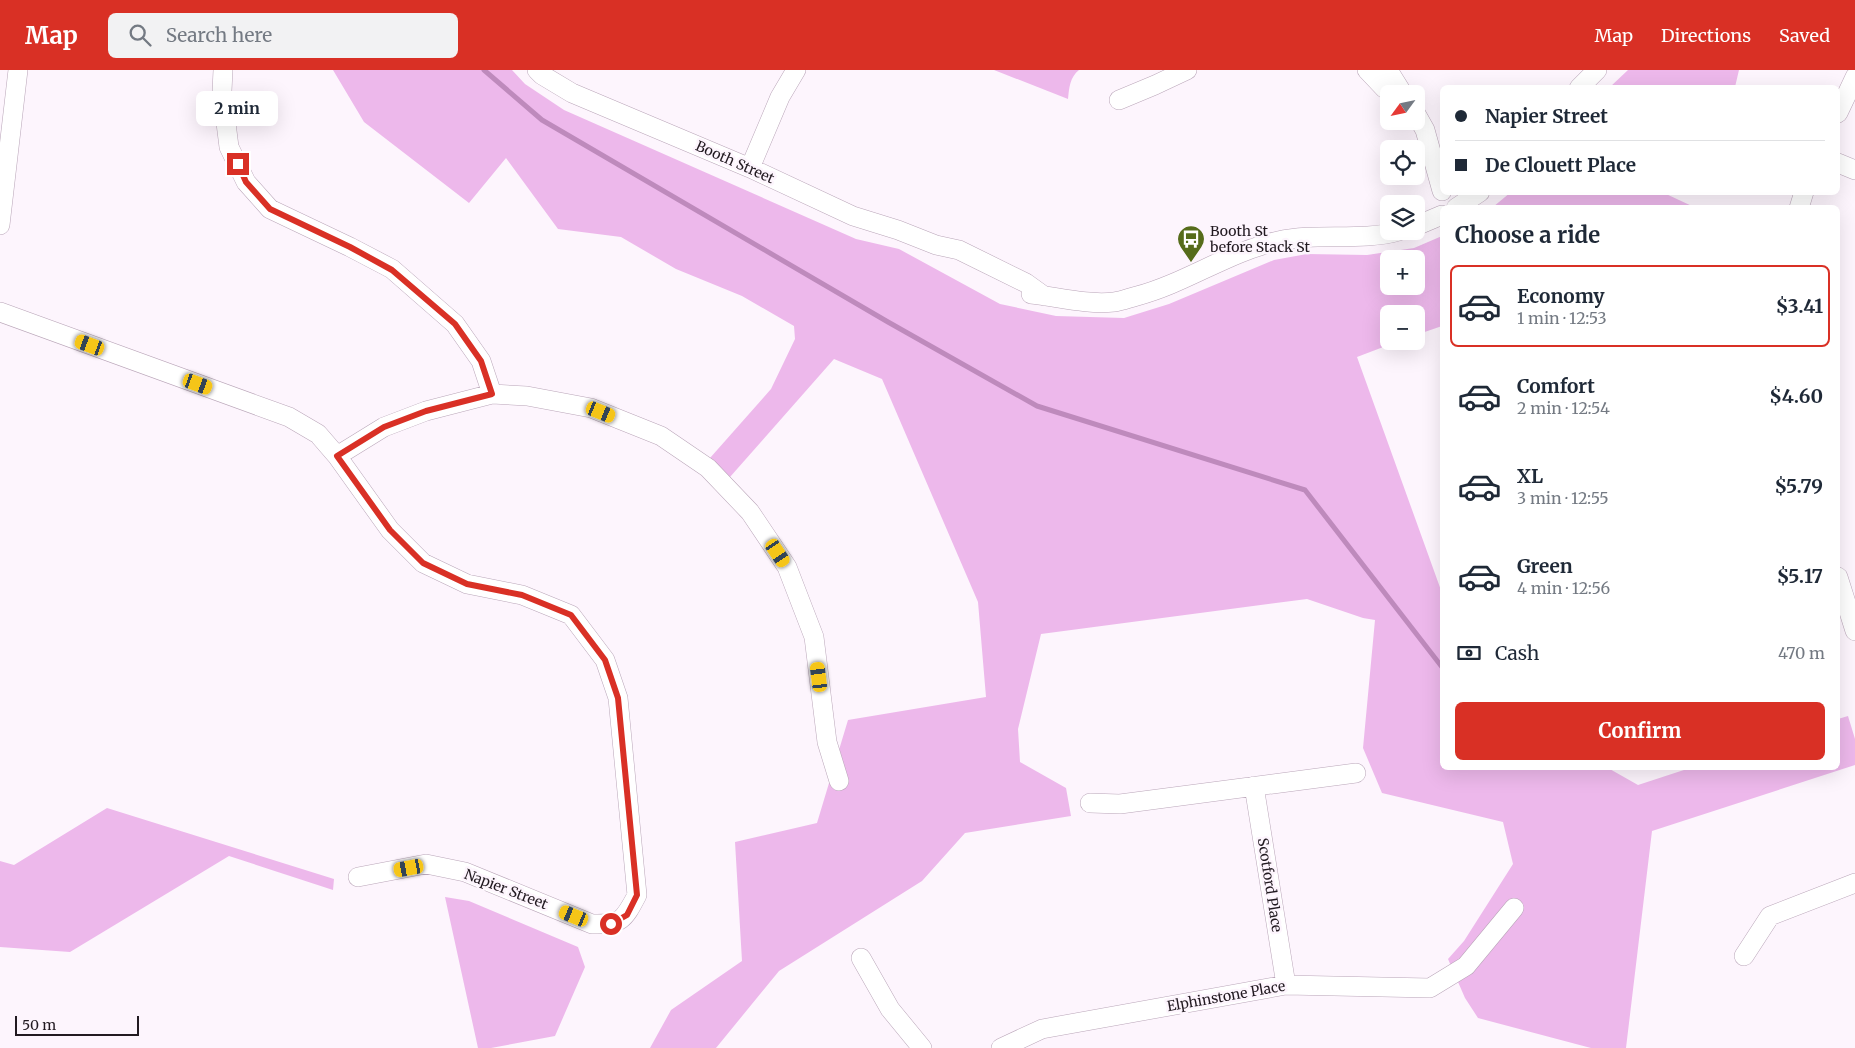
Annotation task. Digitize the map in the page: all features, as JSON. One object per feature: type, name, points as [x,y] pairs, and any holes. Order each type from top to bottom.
[{"type":"street","points":[[0,225],[18,70]]},
{"type":"street","points":[[224,70],[222,91],[229,147],[246,182],[270,209],[350,247],[392,270],[455,324],[481,361],[492,394]]},
{"type":"street","name":"Booth Street","points":[[537,70],[572,93],[750,168],[853,216],[898,230],[936,245],[956,262],[1023,293],[1074,300],[1114,302],[1174,284],[1250,248],[1280,240],[1307,237],[1367,237],[1380,235]]},
{"type":"street","points":[[750,168],[780,97],[796,70]]},
{"type":"street","points":[[1119,100],[1155,86],[1187,70]]},
{"type":"street","points":[[1367,70],[1381,85]]},
{"type":"street","points":[[1388,70],[1397,85]]},
{"type":"street","points":[[1582,85],[1598,70]]},
{"type":"street","points":[[1840,109],[1855,77]]},
{"type":"street","points":[[1425,130],[1440,182]]},
{"type":"street","points":[[1840,163],[1855,170]]},
{"type":"street","points":[[1460,205],[1476,195]]},
{"type":"street","points":[[1425,222],[1440,216]]},
{"type":"street","name":"Napier Street","points":[[0,312],[288,417],[318,434],[337,456],[390,530],[423,563],[467,584],[522,595],[571,615],[605,660],[618,698],[637,895],[627,915],[611,924],[592,924],[465,872],[426,864],[358,877]]},
{"type":"street","points":[[337,456],[384,427],[426,411],[492,394],[528,396],[591,408],[661,436],[708,468],[750,512],[787,567],[814,638],[827,742],[839,780]]},
{"type":"street","points":[[1840,583],[1855,632]]},
{"type":"street","points":[[1090,803],[1120,804],[1356,773]]},
{"type":"street","name":"Scotford Place","points":[[1254,786],[1286,984]]},
{"type":"street","points":[[1744,956],[1770,916],[1855,883]]},
{"type":"street","name":"Elphinstone Place","points":[[1001,1048],[1042,1029],[1286,984],[1430,988],[1466,966],[1514,908]]},
{"type":"street","points":[[861,958],[890,1009],[922,1048]]},
{"type":"shaded area","points":[[333,70],[512,70],[525,84],[564,110],[856,239],[899,249],[1000,304],[1056,316],[1124,318],[1169,304],[1274,260],[1307,254],[1367,255],[1380,253],[1380,295],[1425,295],[1425,250],[1401,250],[1414,248],[1440,237],[1440,327],[1425,332],[1425,305],[1380,305],[1380,348],[1357,357],[1440,587],[1440,770],[1612,770],[1638,785],[1684,770],[1840,770],[1652,831],[1626,1048],[1591,1048],[1478,1018],[1465,998],[1448,959],[1464,941],[1513,864],[1503,822],[1382,793],[1363,748],[1375,620],[1363,618],[1307,599],[1041,634],[1018,729],[1020,762],[1066,788],[1071,816],[965,833],[922,881],[779,971],[716,1048],[650,1048],[671,1010],[742,961],[735,842],[817,823],[848,720],[986,697],[978,602],[882,379],[834,359],[730,477],[710,458],[771,389],[795,339],[794,326],[742,296],[676,269],[621,237],[558,229],[506,158],[469,203],[364,122]]},
{"type":"shaded area","points":[[994,70],[1079,70],[1072,79],[1068,99]]},
{"type":"shaded area","points":[[1628,70],[1739,70],[1735,85],[1612,85]]},
{"type":"shaded area","points":[[1507,195],[1668,195],[1690,205],[1495,205]]},
{"type":"shaded area","points":[[1848,716],[1855,739],[1855,765],[1840,770],[1840,718]]},
{"type":"shaded area","points":[[107,808],[334,879],[333,890],[229,856],[70,952],[0,947],[0,861],[14,865]]},
{"type":"shaded area","points":[[445,897],[469,901],[578,947],[585,967],[555,1036],[491,1048],[478,1048]]},
{"type":"waterway","points":[[484,70],[542,120],[888,322],[1037,406],[1305,490],[1440,664]]},
{"type":"place","name":"Booth St before Stack St","points":[[1191,263]]},
{"type":"route","points":[[238,164],[246,182],[270,209],[350,247],[392,270],[455,324],[481,361],[492,394],[426,411],[384,427],[337,456],[390,530],[423,563],[467,584],[522,595],[571,615],[605,660],[618,698],[637,895],[627,915],[611,924]]}]
